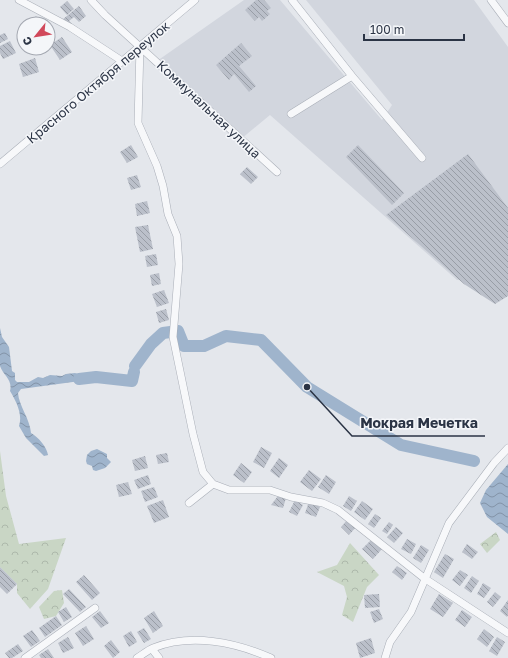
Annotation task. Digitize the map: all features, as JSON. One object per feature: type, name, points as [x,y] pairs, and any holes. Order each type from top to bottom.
[{"type":"street","points":[[19,0],[70,27],[122,61]]},
{"type":"street","name":"Коммунальная улица","points":[[91,0],[105,15],[277,172]]},
{"type":"street","name":"Красного Октября переулок","points":[[0,164],[195,0]]},
{"type":"street","points":[[292,0],[352,76],[422,158]]},
{"type":"street","points":[[492,0],[508,23]]},
{"type":"street","points":[[140,46],[138,123],[157,166],[163,186],[168,214],[177,236],[179,264],[173,337],[203,472],[213,484],[229,490],[270,490],[291,497],[323,503],[338,510],[424,578],[508,633]]},
{"type":"street","points":[[291,114],[352,76]]},
{"type":"street","points":[[385,658],[390,642],[411,612],[424,578],[449,523],[494,463],[508,448]]},
{"type":"street","points":[[189,503],[213,484]]},
{"type":"street","points":[[25,658],[95,608]]},
{"type":"street","points":[[138,658],[152,649],[179,641],[206,641],[223,643],[247,649],[271,658]]},
{"type":"street","points":[[152,649],[159,658]]},
{"type":"shaded area","points":[[244,0],[280,0],[382,120],[392,105],[306,0],[474,0],[508,47],[508,282],[457,280],[270,115],[241,139],[157,61]]},
{"type":"green space","points":[[0,451],[6,496],[19,544],[66,538],[48,589],[30,609],[17,593],[17,584],[0,567]]},
{"type":"green space","points":[[496,532],[500,540],[487,553],[480,544]]},
{"type":"green space","points":[[350,543],[379,575],[367,587],[353,622],[342,615],[347,597],[344,586],[317,572],[337,565]]},
{"type":"green space","points":[[62,590],[64,603],[56,616],[44,619],[39,607],[54,591]]},
{"type":"water","points":[[0,328],[2,337],[9,347],[12,371],[15,373],[15,380],[17,382],[29,382],[38,377],[43,378],[50,375],[62,376],[75,373],[95,375],[95,379],[21,389],[18,393],[31,433],[42,442],[48,455],[44,456],[26,438],[19,426],[20,417],[18,408],[10,391],[11,387],[9,381],[0,366]]},
{"type":"water","points":[[97,449],[107,454],[107,458],[111,462],[105,468],[96,471],[93,470],[92,466],[87,464],[86,461],[87,455],[91,451]]},
{"type":"water","points":[[508,464],[508,534],[487,517],[480,503],[486,490]]},
{"type":"building","points":[[256,0],[264,0],[271,8],[267,11],[270,14],[262,21],[259,17],[255,21],[245,10]]},
{"type":"building","points":[[67,1],[74,9],[67,15],[60,7]]},
{"type":"building","points":[[79,6],[86,16],[79,22],[74,17],[69,21],[72,24],[70,25],[62,20]]},
{"type":"building","points":[[5,33],[8,39],[0,43],[0,35]]},
{"type":"building","points":[[62,37],[72,52],[60,60],[56,54],[56,41]]},
{"type":"building","points":[[10,41],[16,53],[3,59],[0,53],[0,46]]},
{"type":"building","points":[[241,43],[252,56],[239,66],[256,86],[249,92],[234,74],[229,80],[216,65]]},
{"type":"building","points":[[35,58],[39,72],[23,77],[19,64]]},
{"type":"building","points":[[131,145],[138,157],[127,163],[120,152]]},
{"type":"building","points":[[358,145],[404,193],[392,205],[346,157]]},
{"type":"building","points":[[468,154],[508,208],[508,296],[495,304],[464,284],[386,215]]},
{"type":"building","points":[[247,167],[258,177],[251,184],[240,174]]},
{"type":"building","points":[[137,175],[141,187],[131,190],[127,178]]},
{"type":"building","points":[[147,201],[150,213],[137,216],[135,204]]},
{"type":"building","points":[[148,225],[153,249],[140,252],[135,227]]},
{"type":"building","points":[[156,254],[158,265],[147,267],[145,256]]},
{"type":"building","points":[[159,273],[161,284],[152,286],[150,275]]},
{"type":"building","points":[[164,290],[169,303],[157,307],[152,294]]},
{"type":"building","points":[[166,309],[169,320],[159,323],[156,312]]},
{"type":"building","points":[[261,447],[272,453],[264,468],[253,462]]},
{"type":"building","points":[[167,453],[169,462],[158,464],[156,455]]},
{"type":"building","points":[[145,456],[148,468],[135,471],[132,460]]},
{"type":"building","points":[[279,458],[288,465],[279,478],[270,471]]},
{"type":"building","points":[[241,463],[252,472],[244,483],[233,475]]},
{"type":"building","points":[[309,470],[321,479],[312,491],[300,482]]},
{"type":"building","points":[[148,475],[151,484],[138,489],[134,480]]},
{"type":"building","points":[[326,475],[336,482],[329,494],[318,487]]},
{"type":"building","points":[[128,482],[132,494],[119,497],[116,485]]},
{"type":"building","points":[[154,487],[158,497],[145,502],[141,491]]},
{"type":"building","points":[[278,496],[286,498],[283,508],[271,505]]},
{"type":"building","points":[[349,496],[357,501],[351,511],[343,506]]},
{"type":"building","points":[[163,500],[169,517],[154,523],[147,506]]},
{"type":"building","points":[[295,500],[303,505],[297,516],[289,512]]},
{"type":"building","points":[[362,501],[373,509],[365,520],[354,512]]},
{"type":"building","points":[[309,502],[320,507],[316,517],[305,513]]},
{"type":"building","points":[[375,514],[381,518],[374,528],[368,524]]},
{"type":"building","points":[[348,519],[356,527],[349,535],[341,527]]},
{"type":"building","points":[[389,522],[393,525],[387,534],[382,531]]},
{"type":"building","points":[[396,527],[403,533],[394,543],[387,537]]},
{"type":"building","points":[[407,539],[416,544],[411,554],[401,549]]},
{"type":"building","points":[[371,540],[382,549],[373,559],[362,549]]},
{"type":"building","points":[[467,544],[478,552],[472,559],[462,552]]},
{"type":"building","points":[[421,545],[429,550],[421,563],[413,558]]},
{"type":"building","points":[[445,554],[454,559],[443,578],[434,572]]},
{"type":"building","points":[[397,566],[407,573],[402,580],[392,572]]},
{"type":"building","points":[[0,567],[17,584],[7,594],[0,587]]},
{"type":"building","points":[[460,570],[468,575],[460,586],[452,580]]},
{"type":"building","points":[[84,575],[100,593],[92,600],[76,582]]},
{"type":"building","points":[[472,576],[479,581],[471,593],[464,588]]},
{"type":"building","points":[[483,583],[491,588],[484,598],[477,594]]},
{"type":"building","points":[[69,589],[86,607],[80,612],[63,594]]},
{"type":"building","points":[[495,592],[501,597],[493,607],[487,602]]},
{"type":"building","points":[[379,594],[380,607],[365,608],[364,595]]},
{"type":"building","points":[[439,594],[453,603],[443,617],[430,609]]},
{"type":"building","points":[[508,600],[508,615],[507,617],[500,611]]},
{"type":"building","points":[[66,607],[72,617],[64,622],[58,612]]},
{"type":"building","points":[[379,609],[383,619],[374,623],[370,612]]},
{"type":"building","points":[[462,610],[472,617],[465,627],[455,620]]},
{"type":"building","points":[[100,611],[109,623],[101,628],[92,617]]},
{"type":"building","points":[[154,611],[163,626],[153,633],[144,618]]},
{"type":"building","points":[[56,616],[62,625],[45,637],[39,628]]},
{"type":"building","points":[[86,626],[94,639],[83,646],[75,633]]},
{"type":"building","points":[[144,628],[151,639],[144,643],[137,632]]},
{"type":"building","points":[[484,629],[494,637],[487,647],[477,639]]},
{"type":"building","points":[[32,630],[40,641],[31,647],[23,636]]},
{"type":"building","points":[[131,631],[137,642],[129,647],[123,636]]},
{"type":"building","points":[[68,637],[74,648],[63,653],[58,643]]},
{"type":"building","points":[[497,637],[505,642],[497,656],[489,651]]},
{"type":"building","points":[[371,638],[375,653],[360,658],[356,643]]},
{"type":"building","points":[[111,640],[120,652],[113,658],[104,646]]},
{"type":"building","points":[[18,644],[23,651],[12,658],[9,658],[5,653]]},
{"type":"building","points":[[48,649],[54,658],[41,658],[39,655]]},
{"type":"waterway","points":[[135,366],[151,344],[163,333],[178,331],[184,346],[204,346],[226,336],[261,340],[307,387],[401,445],[474,461]]},
{"type":"waterway","points":[[79,379],[96,377],[132,381],[134,372]]},
{"type":"place","name":"Мокрая Мечетка","points":[[307,387]]}]
